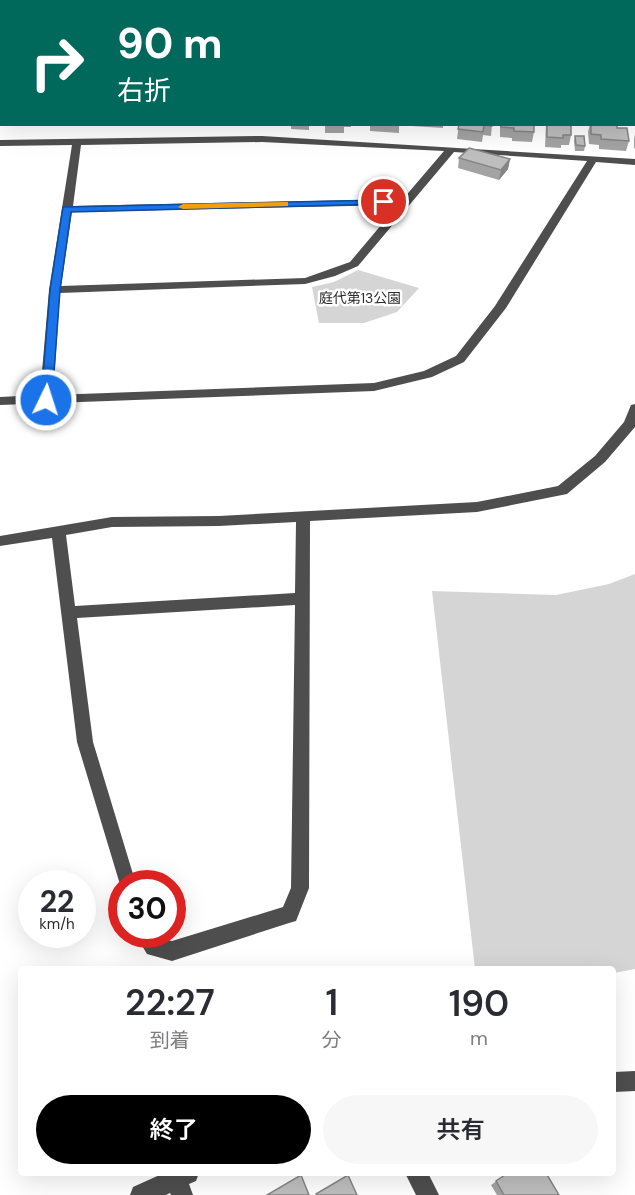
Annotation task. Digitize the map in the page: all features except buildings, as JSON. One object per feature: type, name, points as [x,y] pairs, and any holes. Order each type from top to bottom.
[{"type":"street","points":[[0,143],[262,140],[452,148],[635,162]]},
{"type":"street","points":[[46,400],[55,290],[77,141]]},
{"type":"street","points":[[55,290],[304,281],[331,274],[354,264],[452,148]]},
{"type":"street","points":[[0,401],[374,387],[428,374],[460,359],[500,308],[593,159]]},
{"type":"street","points":[[66,209],[407,202]]},
{"type":"street","points":[[0,541],[112,522],[303,517],[477,507],[562,490],[600,459],[630,424],[635,408]]},
{"type":"street","points":[[186,947],[289,914],[300,888],[303,517]]},
{"type":"street","points":[[58,532],[86,742],[123,870]]},
{"type":"street","points":[[69,612],[302,599]]},
{"type":"street","points":[[161,948],[172,951],[181,948]]},
{"type":"street","points":[[616,1082],[635,1082]]},
{"type":"street","points":[[418,1176],[428,1195]]},
{"type":"street","points":[[141,1195],[182,1182]]},
{"type":"green space","name":"庭代第13公園","points":[[358,270],[419,288],[397,312],[364,323],[319,323],[312,287],[334,282]]},
{"type":"green space","points":[[635,574],[635,969],[616,973],[616,966],[475,966],[432,591],[556,595],[609,584]]},
{"type":"slow traffic","points":[[183,207],[285,204]]},
{"type":"route","points":[[46,400],[55,290],[66,209],[384,202]]}]
